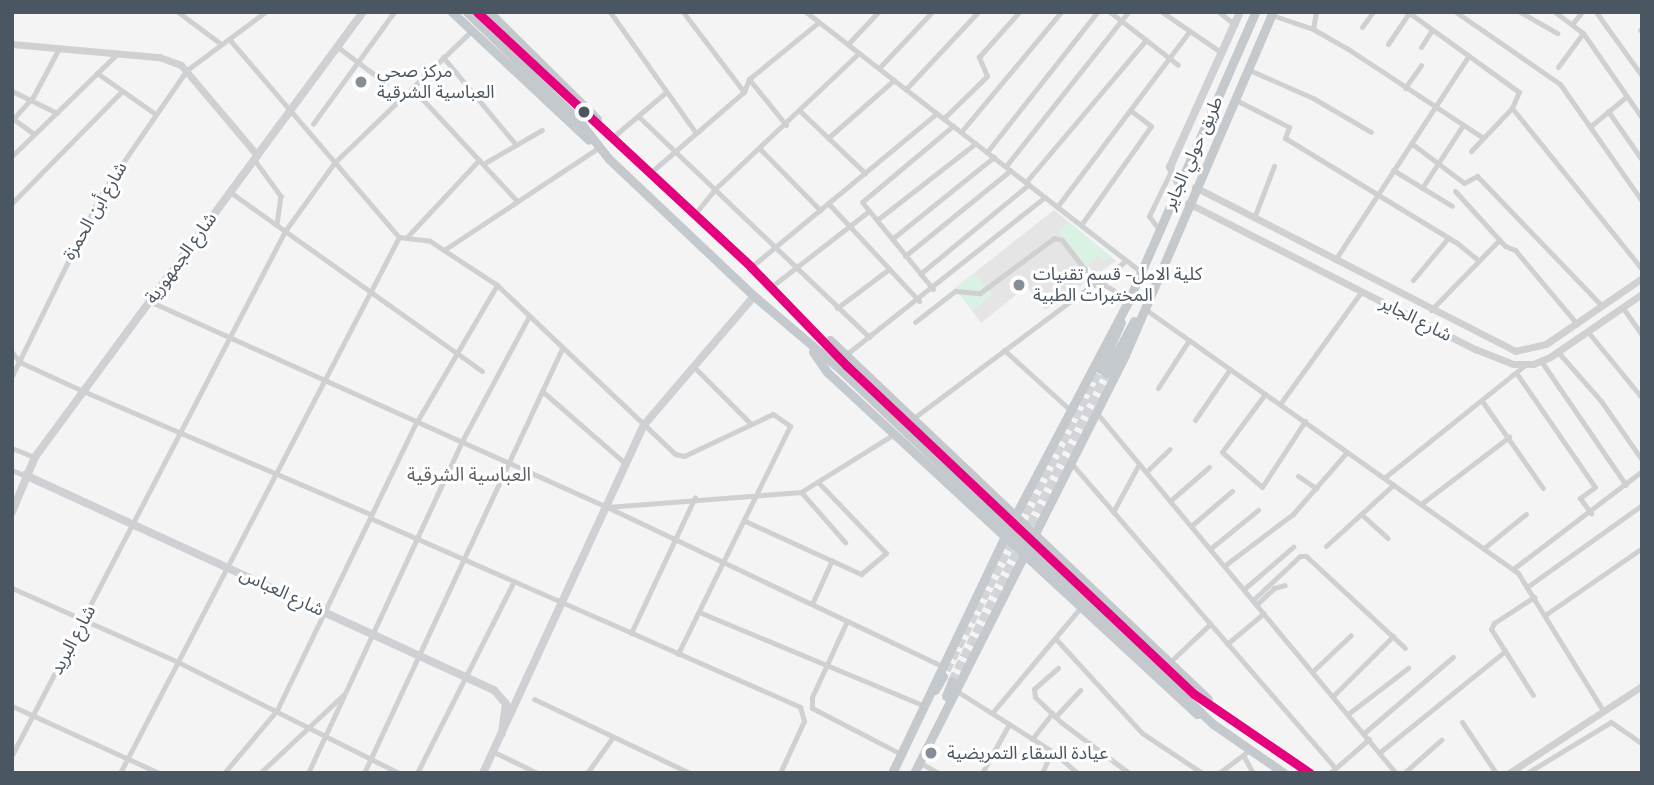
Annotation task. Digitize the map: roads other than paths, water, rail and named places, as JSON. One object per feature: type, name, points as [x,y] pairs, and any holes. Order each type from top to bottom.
[{"type":"highway","points":[[452,12],[754,296],[806,343],[845,369],[1191,697],[1213,724]]},
{"type":"highway","points":[[467,12],[582,118],[610,134]]},
{"type":"highway","points":[[477,12],[582,118],[597,147]]},
{"type":"highway","points":[[489,12],[650,173],[817,331],[848,353],[1223,713]]},
{"type":"highway","name":"طريق حولي الجاير","points":[[1129,300],[1158,228],[1255,12]]},
{"type":"highway","name":"طريق حولي الجاير","points":[[1143,308],[1273,13]]},
{"type":"highway","points":[[1129,300],[1103,371],[1143,308]]},
{"type":"highway","points":[[892,773],[940,665],[1004,537],[1069,409],[1129,300]]},
{"type":"highway","points":[[913,728],[950,682],[1015,573],[1096,412],[1143,308]]},
{"type":"highway","points":[[817,331],[845,369]]},
{"type":"highway","points":[[806,343],[827,372],[1184,705],[1213,724],[1246,753],[1284,773]]},
{"type":"highway","points":[[999,498],[1012,502],[1026,494]]},
{"type":"highway","points":[[1045,515],[1043,533],[1049,546]]},
{"type":"highway","points":[[985,520],[994,535],[992,561]]},
{"type":"highway","points":[[1015,573],[1025,565],[1035,566]]},
{"type":"highway","points":[[916,768],[931,737],[950,682]]},
{"type":"highway","points":[[1191,697],[1223,713],[1310,773]]},
{"type":"highway","points":[[906,743],[913,752],[924,751]]},
{"type":"highway","points":[[900,755],[910,759],[916,768]]},
{"type":"main road","name":"شارع الجمهورية","points":[[12,512],[25,475],[35,457],[363,12]]},
{"type":"main road","points":[[1178,183],[1170,173],[1240,12]]},
{"type":"main road","points":[[483,773],[644,425],[754,296]]},
{"type":"main road","name":"شارع العباس","points":[[25,475],[466,676],[503,698],[502,734]]},
{"type":"street","points":[[178,12],[221,44]]},
{"type":"street","points":[[187,70],[265,12]]},
{"type":"street","points":[[313,124],[394,12]]},
{"type":"street","points":[[610,12],[696,134]]},
{"type":"street","points":[[684,12],[744,92]]},
{"type":"street","points":[[806,12],[1140,271]]},
{"type":"street","points":[[848,44],[878,12]]},
{"type":"street","points":[[878,68],[932,12]]},
{"type":"street","points":[[906,89],[978,12]]},
{"type":"street","points":[[944,118],[987,76],[979,57],[1019,12]]},
{"type":"street","points":[[961,132],[1061,12]]},
{"type":"street","points":[[986,152],[1097,12]]},
{"type":"street","points":[[1110,12],[1178,65]]},
{"type":"street","points":[[905,256],[1008,168],[1128,12]]},
{"type":"street","points":[[1162,12],[1222,53]]},
{"type":"street","points":[[1219,12],[1235,25]]},
{"type":"street","points":[[1313,29],[1316,12]]},
{"type":"street","points":[[1362,27],[1373,12]]},
{"type":"street","points":[[1456,12],[1560,84],[1592,125],[1642,201]]},
{"type":"street","points":[[1520,12],[1557,33]]},
{"type":"street","points":[[1555,12],[1583,33],[1642,118]]},
{"type":"street","points":[[1573,23],[1582,12]]},
{"type":"street","points":[[1596,12],[1642,76]]},
{"type":"street","points":[[1273,13],[1313,29],[1482,137]]},
{"type":"street","points":[[1388,44],[1409,13],[1519,92],[1513,108],[1471,151]]},
{"type":"street","points":[[650,173],[744,92],[749,79],[819,22]]},
{"type":"street","name":"شارع البريد","points":[[12,755],[285,231],[334,163],[471,30]]},
{"type":"street","points":[[1421,47],[1432,30]]},
{"type":"street","points":[[1057,207],[1189,32]]},
{"type":"street","points":[[1558,67],[1583,33]]},
{"type":"street","points":[[229,38],[399,237],[430,241],[497,285],[679,456],[773,414],[790,426],[760,493],[678,654]]},
{"type":"street","points":[[920,274],[1027,183],[1146,40]]},
{"type":"street","points":[[12,44],[159,57],[187,70],[256,157],[281,196],[277,225]]},
{"type":"street","points":[[338,47],[386,83]]},
{"type":"street","points":[[34,134],[13,118],[33,97],[58,50]]},
{"type":"street","points":[[694,215],[714,190],[786,125],[859,53]]},
{"type":"street","points":[[12,156],[116,55]]},
{"type":"street","points":[[443,57],[516,145]]},
{"type":"street","points":[[1335,260],[1468,57]]},
{"type":"street","points":[[1405,88],[1421,65]]},
{"type":"street","points":[[1247,69],[1313,98],[1371,132]]},
{"type":"street","name":"شارع أبن الحمزة","points":[[12,376],[67,258],[154,113],[187,70]]},
{"type":"street","points":[[97,73],[154,113]]},
{"type":"street","points":[[749,79],[786,125]]},
{"type":"street","points":[[828,138],[894,80]]},
{"type":"street","points":[[412,88],[516,200]]},
{"type":"street","points":[[12,91],[33,97],[57,113]]},
{"type":"street","points":[[12,203],[122,91]]},
{"type":"street","points":[[610,134],[638,116],[666,92]]},
{"type":"street","points":[[1592,125],[1627,96]]},
{"type":"street","points":[[1234,99],[1289,127],[1285,138],[1375,196],[1448,238],[1478,260]]},
{"type":"street","points":[[1513,108],[1642,269]]},
{"type":"street","points":[[1081,225],[1151,127],[1130,110]]},
{"type":"street","points":[[800,111],[865,173]]},
{"type":"street","points":[[1608,111],[1642,160]]},
{"type":"street","points":[[751,267],[937,113]]},
{"type":"street","points":[[638,116],[869,337]]},
{"type":"street","points":[[1422,188],[1463,125]]},
{"type":"street","points":[[933,289],[862,202],[953,126]]},
{"type":"street","points":[[406,238],[481,162],[542,130]]},
{"type":"street","points":[[1411,143],[1464,183],[1477,176],[1602,306]]},
{"type":"street","points":[[877,220],[976,144]]},
{"type":"street","points":[[444,250],[597,147]]},
{"type":"street","points":[[760,149],[820,210]]},
{"type":"street","points":[[892,239],[994,157]]},
{"type":"street","points":[[1254,218],[1274,166]]},
{"type":"street","points":[[1393,170],[1452,206]]},
{"type":"street","points":[[1158,228],[1149,216],[1170,173]]},
{"type":"street","name":"شارع الجاير","points":[[1195,187],[1515,351],[1546,344],[1642,278]]},
{"type":"street","points":[[1455,191],[1499,240],[1515,250],[1577,324]]},
{"type":"street","points":[[230,192],[482,371]]},
{"type":"street","points":[[848,353],[919,301],[1045,197]]},
{"type":"street","name":"شارع الجاير","points":[[1188,202],[1488,355],[1525,365],[1541,361],[1558,352],[1642,294]]},
{"type":"street","points":[[828,203],[919,301]]},
{"type":"street","points":[[771,287],[869,211]]},
{"type":"street","points":[[120,773],[225,566],[326,380],[399,237]]},
{"type":"street","points":[[915,321],[955,290],[980,293],[1054,238],[1062,240],[1098,284],[1129,300]]},
{"type":"street","points":[[1412,280],[1448,238]]},
{"type":"street","points":[[1431,310],[1499,240]]},
{"type":"street","points":[[915,417],[1098,284],[1126,260]]},
{"type":"street","points":[[837,308],[889,269]]},
{"type":"street","points":[[1280,404],[1368,277]]},
{"type":"street","points":[[224,773],[277,709],[416,423],[497,285]]},
{"type":"street","points":[[149,301],[607,507],[940,665]]},
{"type":"street","points":[[1143,308],[1513,569],[1534,597],[1604,712]]},
{"type":"street","points":[[1623,308],[1642,335]]},
{"type":"street","points":[[308,773],[461,443],[529,316]]},
{"type":"street","points":[[1588,332],[1642,398]]},
{"type":"street","points":[[1158,388],[1189,340]]},
{"type":"street","points":[[364,773],[562,348]]},
{"type":"street","points":[[1004,350],[1069,409]]},
{"type":"street","points":[[12,352],[20,362],[83,391],[180,431],[803,709],[804,721],[780,773]]},
{"type":"street","points":[[1558,352],[1601,401],[1642,460]]},
{"type":"street","points":[[1541,361],[1626,485]]},
{"type":"street","points":[[1384,478],[1525,365]]},
{"type":"street","points":[[694,367],[750,423]]},
{"type":"street","points":[[1195,420],[1230,369]]},
{"type":"street","points":[[1517,374],[1595,487],[1580,498],[1591,513]]},
{"type":"street","points":[[542,391],[626,464]]},
{"type":"street","points":[[1265,394],[1222,452],[1262,487],[1304,421]]},
{"type":"street","points":[[1482,401],[1543,488]]},
{"type":"street","points":[[1096,412],[1396,773]]},
{"type":"street","points":[[607,507],[695,498],[800,492],[894,434]]},
{"type":"street","points":[[1421,504],[1509,438]]},
{"type":"street","points":[[12,448],[35,457]]},
{"type":"street","points":[[1146,472],[1170,449]]},
{"type":"street","points":[[1224,566],[1293,514],[1347,452]]},
{"type":"street","points":[[1071,463],[1332,771],[1453,657]]},
{"type":"street","points":[[1113,512],[1139,464]]},
{"type":"street","points":[[1170,501],[1209,467]]},
{"type":"street","points":[[13,471],[25,475]]},
{"type":"street","points":[[1513,569],[1591,513],[1642,471]]},
{"type":"street","points":[[1298,476],[1316,488]]},
{"type":"street","points":[[745,521],[861,573],[886,553],[818,482]]},
{"type":"street","points":[[1326,546],[1393,485]]},
{"type":"street","points":[[1191,526],[1232,491]]},
{"type":"street","points":[[800,492],[845,542]]},
{"type":"street","points":[[631,633],[695,498]]},
{"type":"street","points":[[1527,587],[1642,505]]},
{"type":"street","points":[[1210,549],[1258,510]]},
{"type":"street","points":[[1361,514],[1388,538]]},
{"type":"street","points":[[1484,548],[1525,514]]},
{"type":"street","points":[[1244,589],[1293,547]]},
{"type":"street","points":[[1545,615],[1642,548]]},
{"type":"street","points":[[1255,602],[1300,556],[1307,556],[1405,648]]},
{"type":"street","points":[[812,604],[832,560]]},
{"type":"street","points":[[417,773],[514,581]]},
{"type":"street","points":[[1255,602],[1274,588],[1285,585]]},
{"type":"street","points":[[12,588],[85,618],[277,709],[399,773]]},
{"type":"street","points":[[1533,695],[1492,625],[1534,597]]},
{"type":"street","points":[[992,713],[1080,608]]},
{"type":"street","points":[[699,612],[922,705]]},
{"type":"street","points":[[1227,644],[1264,613]]},
{"type":"street","points":[[847,621],[812,697],[814,710],[900,755]]},
{"type":"street","points":[[1170,662],[1210,624]]},
{"type":"street","points":[[1312,671],[1351,635]]},
{"type":"street","points":[[1333,696],[1393,636]]},
{"type":"street","points":[[1055,638],[1142,733],[1202,773]]},
{"type":"street","points":[[1380,752],[1505,651]]},
{"type":"street","points":[[1058,668],[1034,689],[1035,696],[1053,715],[1126,772]]},
{"type":"street","points":[[1348,713],[1408,668]]},
{"type":"street","points":[[950,682],[992,713],[1052,751],[1077,773]]},
{"type":"street","points":[[1509,773],[1642,686]]},
{"type":"street","points":[[1032,738],[1080,690]]},
{"type":"street","points":[[260,773],[283,755],[307,724],[346,692]]},
{"type":"street","points":[[534,699],[690,773]]},
{"type":"street","points":[[12,706],[159,773]]},
{"type":"street","points":[[325,709],[333,709],[335,715]]},
{"type":"street","points":[[1462,722],[1496,773]]},
{"type":"street","points":[[1527,773],[1611,722],[1642,744]]},
{"type":"street","points":[[982,773],[1009,724]]},
{"type":"street","points":[[587,773],[613,737]]},
{"type":"street","points":[[1404,773],[1441,740]]},
{"type":"street","points":[[1042,773],[1052,751]]},
{"type":"street","points":[[494,752],[537,773]]},
{"type":"street","points":[[1219,773],[1246,753],[1253,773]]},
{"type":"street","points":[[1537,766],[1545,773]]},
{"type":"street","points":[[916,768],[938,773]]},
{"type":"tunnel","points":[[946,670],[1100,369]]},
{"type":"tunnel","points":[[952,681],[1106,373]]},
{"type":"place","name":"مركز صحي العباسية الشرقية","points":[[361,82]]},
{"type":"place","name":"كلية الامل- قسم تقنيات المختبرات الطبية","points":[[1019,285]]},
{"type":"place","name":"عيادة السقاء التمريضية","points":[[931,753]]},
{"type":"district","name":"العباسية الشرقية","points":[[469,474]]}]
